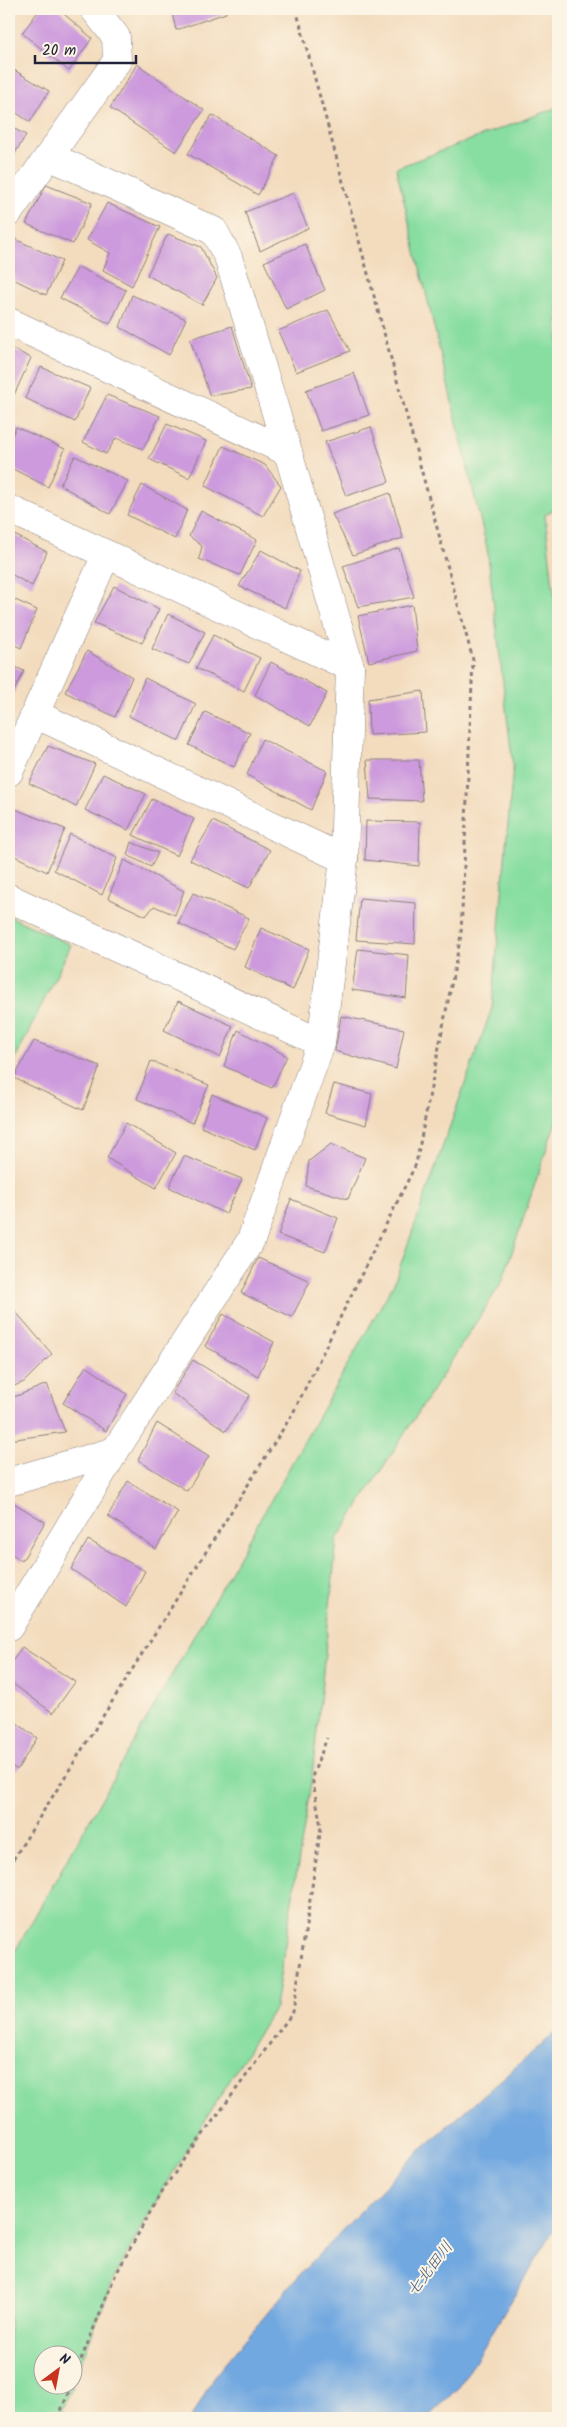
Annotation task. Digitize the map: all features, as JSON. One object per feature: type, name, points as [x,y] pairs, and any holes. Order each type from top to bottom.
[{"type":"street","points":[[9,212],[117,61],[116,37],[100,11]]},
{"type":"street","points":[[9,1627],[115,1451],[251,1240],[322,1043],[344,859],[350,667],[288,452],[228,257],[214,231],[49,156]]},
{"type":"street","points":[[9,322],[288,452]]},
{"type":"street","points":[[9,509],[350,667]]},
{"type":"street","points":[[9,772],[106,555]]},
{"type":"street","points":[[35,714],[344,859]]},
{"type":"street","points":[[9,898],[322,1043]]},
{"type":"street","points":[[9,1482],[115,1451]]},
{"type":"path","points":[[82,2358],[115,2276],[164,2190],[293,2012],[321,1827],[312,1777],[327,1738]]},
{"type":"path","points":[[58,2418],[68,2394]]},
{"type":"green space","points":[[558,107],[558,507],[545,515],[558,630],[558,1115],[502,1282],[337,1539],[312,1777],[275,2007],[163,2189],[115,2276],[82,2359],[82,2344],[32,2344],[32,2394],[68,2394],[58,2418],[9,2418],[9,1962],[394,1283],[492,1008],[513,767],[487,548],[396,168]]},
{"type":"green space","points":[[9,916],[71,945],[9,1072]]},
{"type":"water","name":"七北田川","points":[[558,2030],[558,2223],[460,2386],[427,2418],[192,2418],[213,2378],[300,2274],[415,2155]]},
{"type":"building","points":[[40,9],[58,9],[92,38],[69,71],[22,33]]},
{"type":"building","points":[[171,9],[225,9],[226,13],[176,30]]},
{"type":"building","points":[[137,64],[204,110],[176,152],[110,108]]},
{"type":"building","points":[[9,67],[49,91],[30,122],[9,108]]},
{"type":"building","points":[[212,115],[279,156],[258,195],[188,154]]},
{"type":"building","points":[[9,126],[26,135],[9,163]]},
{"type":"building","points":[[46,185],[92,203],[73,244],[26,224]]},
{"type":"building","points":[[293,193],[308,228],[260,251],[245,212]]},
{"type":"building","points":[[107,203],[160,227],[132,286],[103,270],[110,253],[87,240]]},
{"type":"building","points":[[168,234],[201,247],[217,278],[202,305],[147,275]]},
{"type":"building","points":[[13,238],[62,261],[46,295],[9,277],[9,249]]},
{"type":"building","points":[[305,244],[325,290],[286,309],[264,262]]},
{"type":"building","points":[[78,267],[126,290],[110,324],[60,298]]},
{"type":"building","points":[[132,295],[186,319],[169,355],[120,327]]},
{"type":"building","points":[[328,310],[350,351],[296,372],[278,331]]},
{"type":"building","points":[[232,326],[251,389],[210,396],[190,339]]},
{"type":"building","points":[[9,347],[31,358],[14,395],[9,393]]},
{"type":"building","points":[[41,367],[90,388],[75,422],[25,398]]},
{"type":"building","points":[[354,373],[369,415],[321,431],[306,390]]},
{"type":"building","points":[[107,395],[160,416],[143,449],[116,438],[106,454],[83,442]]},
{"type":"building","points":[[167,424],[206,441],[189,478],[149,459]]},
{"type":"building","points":[[16,427],[65,449],[48,487],[9,467],[9,442]]},
{"type":"building","points":[[371,427],[389,482],[346,496],[325,442]]},
{"type":"building","points":[[223,446],[265,465],[281,486],[263,516],[205,486]]},
{"type":"building","points":[[75,456],[128,481],[110,514],[60,485]]},
{"type":"building","points":[[142,485],[187,510],[175,539],[127,515]]},
{"type":"building","points":[[390,493],[403,538],[353,555],[332,514]]},
{"type":"building","points":[[201,511],[257,540],[240,575],[199,559],[202,546],[189,536]]},
{"type":"building","points":[[9,532],[47,552],[32,586],[9,573]]},
{"type":"building","points":[[399,548],[414,597],[358,607],[343,566]]},
{"type":"building","points":[[261,550],[300,571],[285,608],[239,586]]},
{"type":"building","points":[[114,586],[159,609],[142,643],[94,623]]},
{"type":"building","points":[[9,597],[37,610],[21,648],[9,642]]},
{"type":"building","points":[[412,605],[417,651],[369,662],[358,616]]},
{"type":"building","points":[[168,614],[205,632],[189,664],[152,649]]},
{"type":"building","points":[[213,635],[260,658],[244,691],[196,668]]},
{"type":"building","points":[[87,651],[132,677],[115,717],[65,692]]},
{"type":"building","points":[[271,662],[327,693],[310,726],[255,695]]},
{"type":"building","points":[[9,664],[24,671],[9,702]]},
{"type":"building","points":[[145,678],[196,704],[179,741],[129,716]]},
{"type":"building","points":[[423,691],[426,732],[369,735],[368,699]]},
{"type":"building","points":[[205,712],[250,733],[234,767],[189,745]]},
{"type":"building","points":[[262,739],[327,771],[311,810],[247,775]]},
{"type":"building","points":[[48,746],[95,764],[76,807],[29,783]]},
{"type":"building","points":[[367,760],[419,760],[422,801],[370,799]]},
{"type":"building","points":[[103,774],[146,794],[128,830],[85,810]]},
{"type":"building","points":[[152,799],[194,819],[177,856],[133,835]]},
{"type":"building","points":[[15,809],[65,829],[47,872],[9,853],[9,823]]},
{"type":"building","points":[[213,821],[270,850],[249,888],[190,860]]},
{"type":"building","points":[[366,821],[420,822],[419,866],[365,860]]},
{"type":"building","points":[[70,834],[117,858],[102,895],[54,870]]},
{"type":"building","points":[[131,842],[158,853],[151,867],[127,855]]},
{"type":"building","points":[[124,860],[184,891],[175,915],[154,906],[146,916],[108,898]]},
{"type":"building","points":[[193,893],[249,918],[233,949],[178,923]]},
{"type":"building","points":[[360,898],[416,903],[415,944],[356,940]]},
{"type":"building","points":[[261,928],[309,949],[293,990],[245,967]]},
{"type":"building","points":[[358,949],[409,955],[406,998],[352,990]]},
{"type":"building","points":[[178,1001],[233,1026],[220,1057],[164,1030]]},
{"type":"building","points":[[341,1016],[404,1029],[396,1069],[335,1051]]},
{"type":"building","points":[[238,1030],[287,1056],[272,1088],[224,1066]]},
{"type":"building","points":[[34,1041],[100,1066],[83,1110],[14,1078]]},
{"type":"building","points":[[151,1061],[209,1085],[192,1123],[137,1099]]},
{"type":"building","points":[[334,1084],[372,1094],[366,1125],[325,1113]]},
{"type":"building","points":[[212,1094],[267,1118],[255,1150],[201,1127]]},
{"type":"building","points":[[126,1123],[176,1153],[156,1188],[107,1158]]},
{"type":"building","points":[[331,1144],[365,1158],[348,1199],[306,1186],[309,1161]]},
{"type":"building","points":[[184,1156],[242,1179],[226,1214],[169,1187]]},
{"type":"building","points":[[291,1199],[338,1218],[325,1252],[278,1235]]},
{"type":"building","points":[[258,1258],[310,1281],[292,1317],[241,1293]]},
{"type":"building","points":[[9,1304],[52,1354],[24,1382],[9,1388]]},
{"type":"building","points":[[223,1314],[274,1342],[258,1376],[205,1346]]},
{"type":"building","points":[[193,1360],[250,1395],[226,1431],[172,1393]]},
{"type":"building","points":[[86,1366],[127,1394],[106,1431],[63,1403]]},
{"type":"building","points":[[47,1384],[65,1432],[9,1440],[9,1399]]},
{"type":"building","points":[[157,1423],[209,1456],[187,1491],[138,1460]]},
{"type":"building","points":[[128,1481],[178,1512],[156,1549],[108,1516]]},
{"type":"building","points":[[9,1500],[45,1522],[22,1561],[9,1552]]},
{"type":"building","points":[[88,1540],[145,1571],[126,1607],[71,1569]]},
{"type":"building","points":[[22,1647],[75,1682],[53,1713],[9,1681],[9,1666]]},
{"type":"building","points":[[9,1717],[37,1738],[17,1770],[9,1764]]}]
